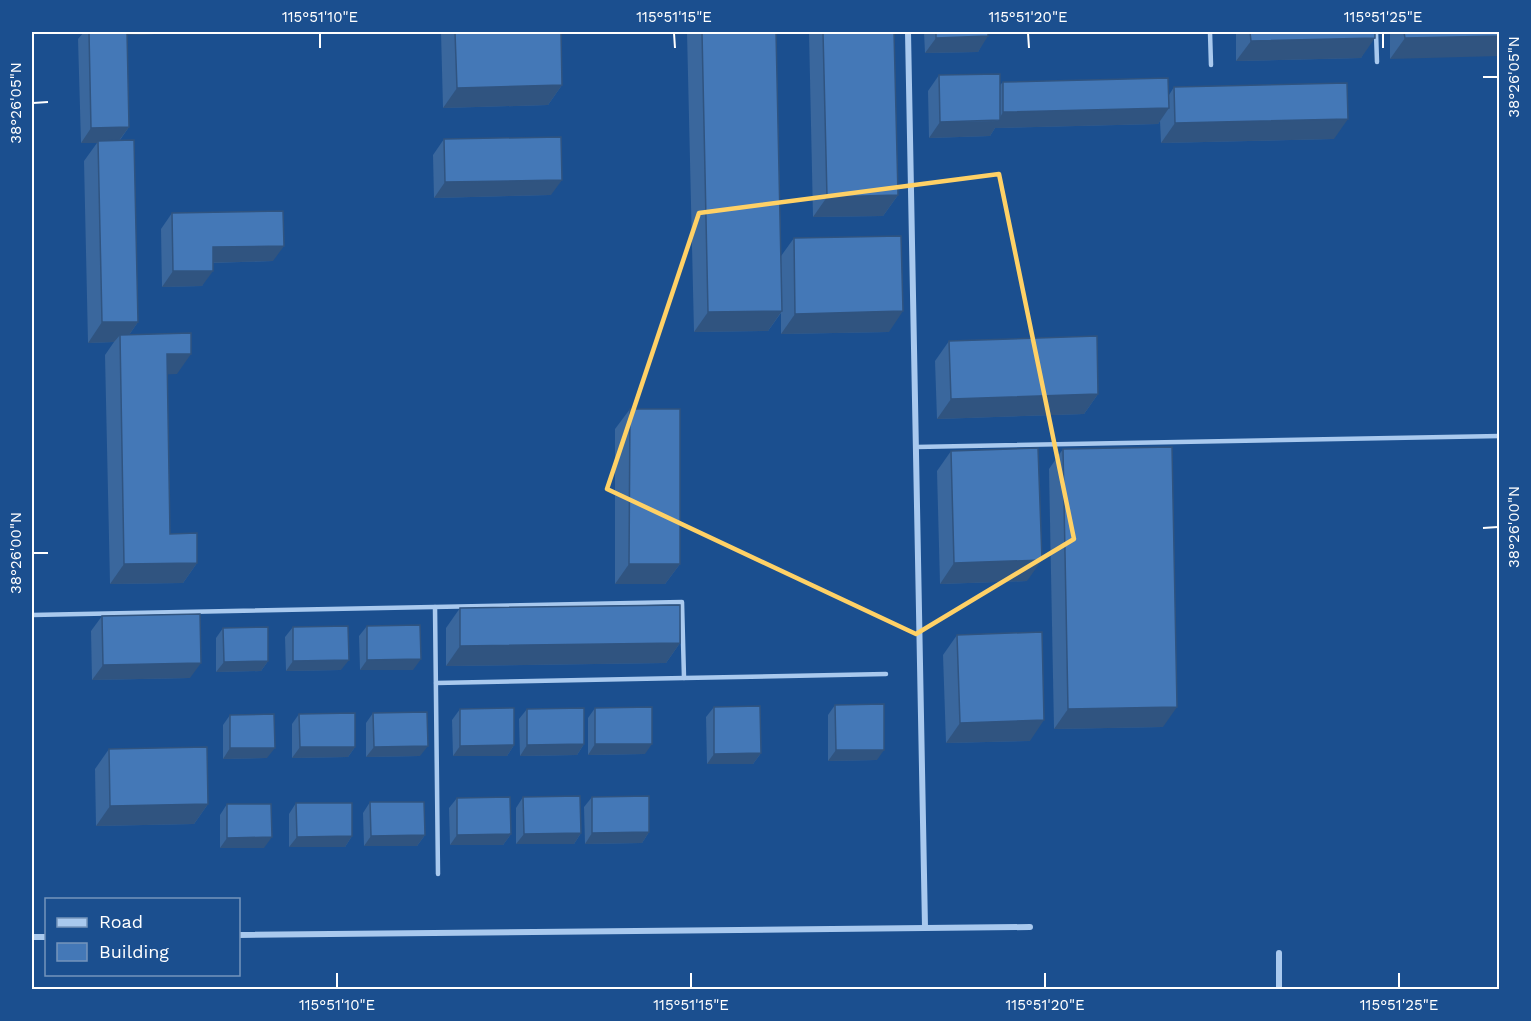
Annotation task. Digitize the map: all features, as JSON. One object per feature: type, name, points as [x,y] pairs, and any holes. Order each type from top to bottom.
[{"type":"street","points":[[909,32],[925,927]]},
{"type":"street","points":[[240,935],[1030,927]]},
{"type":"street","points":[[1279,953],[1279,990]]},
{"type":"lane","points":[[1210,32],[1211,65]]},
{"type":"lane","points":[[1376,32],[1377,62]]},
{"type":"lane","points":[[916,447],[1500,436]]},
{"type":"lane","points":[[32,615],[682,602],[684,678]]},
{"type":"lane","points":[[435,607],[438,874]]},
{"type":"lane","points":[[436,683],[886,674]]},
{"type":"highlighted area","points":[[999,174],[1074,539],[916,634],[607,489],[699,213]]},
{"type":"building","points":[[89,32],[127,32],[129,127],[91,128]]},
{"type":"building","points":[[455,32],[561,32],[562,85],[457,88]]},
{"type":"building","points":[[702,32],[776,32],[782,311],[708,312]]},
{"type":"building","points":[[823,32],[894,32],[898,195],[827,197]]},
{"type":"building","points":[[936,32],[988,32],[988,36],[936,38]]},
{"type":"building","points":[[1250,32],[1375,32],[1375,38],[1251,41]]},
{"type":"building","points":[[1404,32],[1500,32],[1500,36],[1405,38]]},
{"type":"building","points":[[1000,74],[1000,120],[940,122],[939,75]]},
{"type":"building","points":[[1168,78],[1169,108],[1003,112],[1003,82]]},
{"type":"building","points":[[1347,83],[1348,119],[1175,123],[1174,87]]},
{"type":"building","points":[[561,137],[562,180],[445,182],[444,139]]},
{"type":"building","points":[[134,140],[138,322],[102,322],[98,141]]},
{"type":"building","points":[[283,211],[284,246],[213,247],[213,271],[173,271],[172,213]]},
{"type":"building","points":[[901,236],[903,311],[795,314],[794,238]]},
{"type":"building","points":[[191,333],[191,354],[167,354],[170,534],[197,533],[197,563],[124,564],[120,335]]},
{"type":"building","points":[[1097,336],[1098,394],[951,399],[949,341]]},
{"type":"building","points":[[630,409],[680,409],[680,564],[629,564]]},
{"type":"building","points":[[1172,447],[1177,707],[1068,709],[1063,449]]},
{"type":"building","points":[[1038,448],[1042,560],[954,563],[951,451]]},
{"type":"building","points":[[680,605],[680,643],[460,646],[460,608]]},
{"type":"building","points":[[200,614],[201,663],[103,665],[102,616]]},
{"type":"building","points":[[420,625],[421,659],[367,660],[367,626]]},
{"type":"building","points":[[348,626],[349,660],[293,661],[293,627]]},
{"type":"building","points":[[268,627],[268,661],[224,662],[223,628]]},
{"type":"building","points":[[1042,632],[1044,720],[960,723],[957,635]]},
{"type":"building","points":[[884,704],[884,750],[836,750],[835,705]]},
{"type":"building","points":[[760,706],[761,753],[714,754],[714,707]]},
{"type":"building","points":[[652,707],[652,744],[595,744],[595,708]]},
{"type":"building","points":[[514,708],[514,745],[460,746],[460,709]]},
{"type":"building","points":[[584,708],[584,744],[527,745],[527,709]]},
{"type":"building","points":[[427,712],[428,746],[374,747],[373,713]]},
{"type":"building","points":[[355,713],[355,747],[300,747],[299,714]]},
{"type":"building","points":[[274,714],[275,748],[230,748],[230,715]]},
{"type":"building","points":[[207,747],[208,804],[110,806],[109,749]]},
{"type":"building","points":[[580,796],[581,833],[524,834],[523,797]]},
{"type":"building","points":[[649,796],[649,832],[592,833],[592,797]]},
{"type":"building","points":[[510,797],[511,834],[457,835],[457,798]]},
{"type":"building","points":[[370,802],[424,802],[425,835],[371,836]]},
{"type":"building","points":[[296,803],[352,803],[352,836],[297,837]]},
{"type":"building","points":[[227,804],[271,804],[272,837],[227,838]]}]
